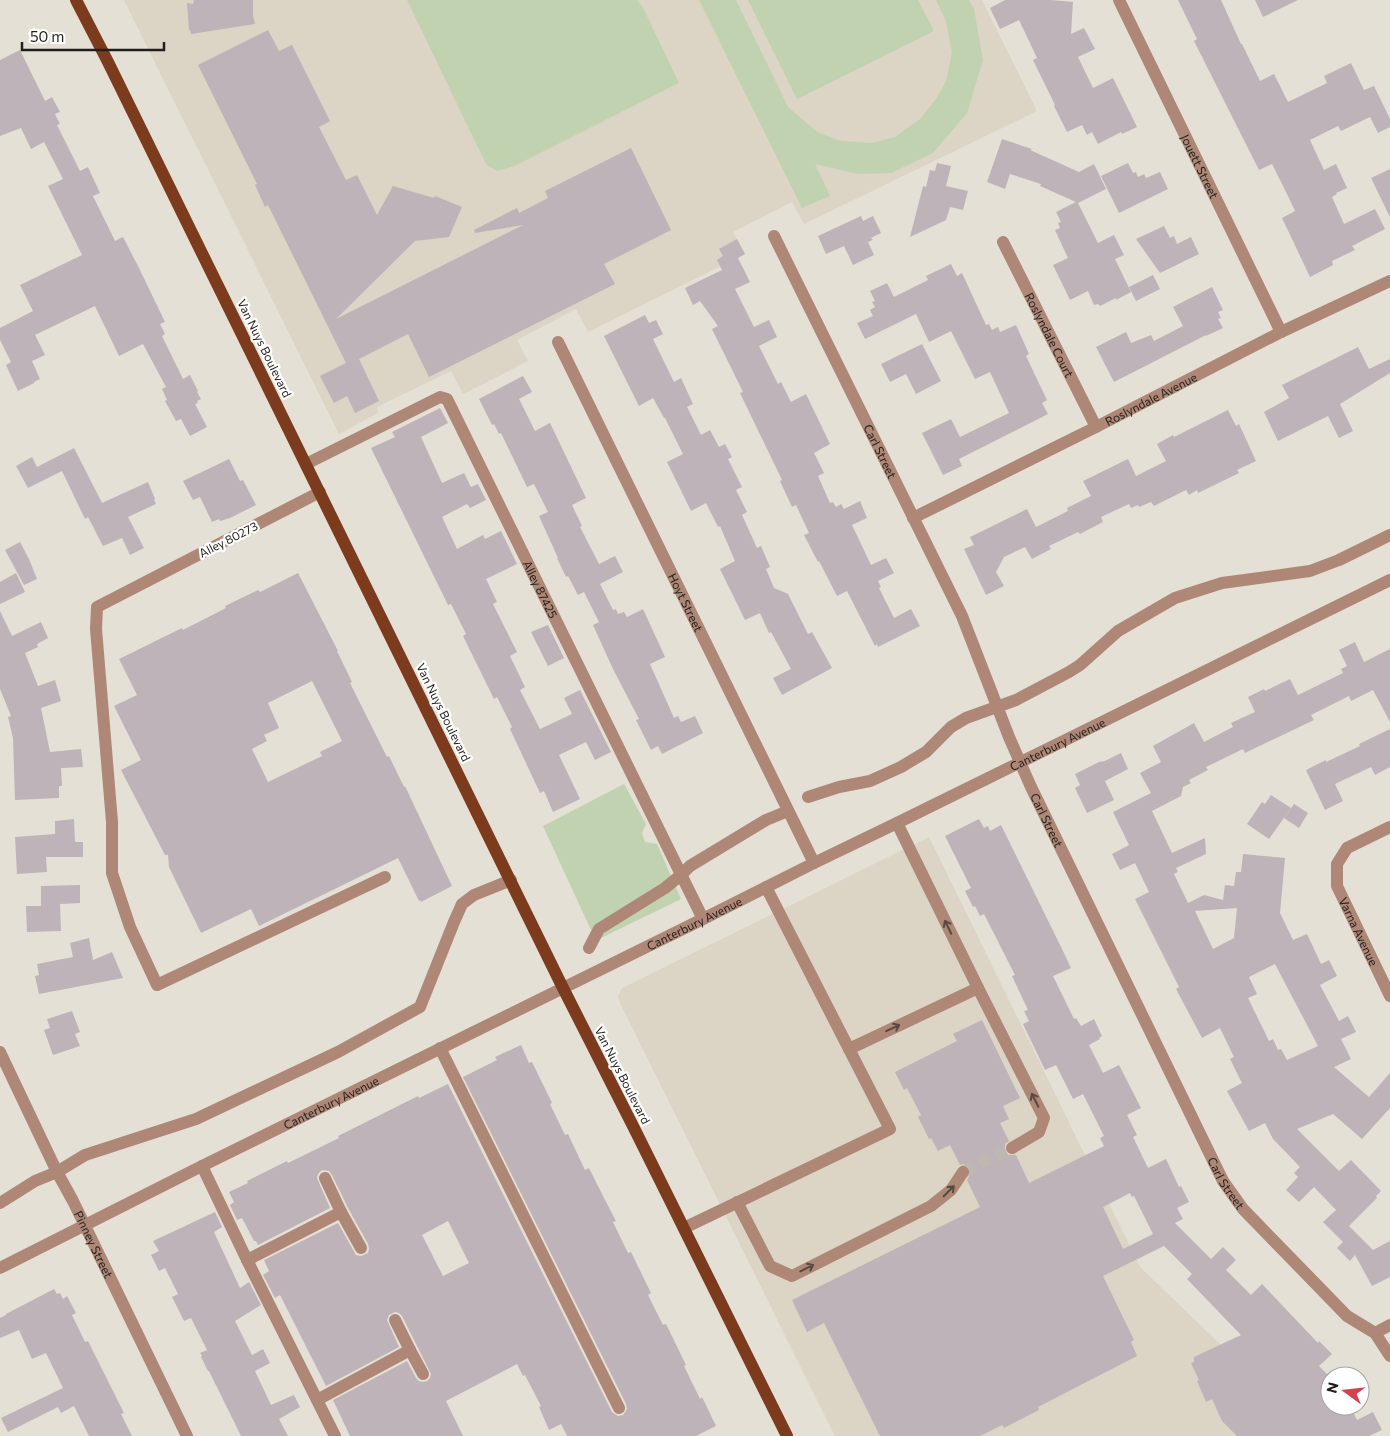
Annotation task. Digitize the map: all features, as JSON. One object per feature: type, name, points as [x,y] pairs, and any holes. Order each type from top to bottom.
[{"type":"main road","name":"Van Nuys Boulevard","points":[[76,0],[563,988],[787,1436]]},
{"type":"street","name":"Jouett Street","points":[[1119,0],[1281,332]]},
{"type":"street","name":"Carl Street","points":[[774,236],[962,616],[1020,762],[1223,1181],[1243,1209],[1347,1316],[1375,1333],[1390,1356]]},
{"type":"street","name":"Roslyndale Court","points":[[1003,242],[1096,427]]},
{"type":"street","name":"Roslyndale Avenue","points":[[913,518],[1281,332],[1390,281]]},
{"type":"street","name":"Hoyt Street","points":[[558,342],[814,863]]},
{"type":"street","name":"Alley 87425","points":[[306,464],[440,397],[447,399],[703,919]]},
{"type":"street","name":"Alley 80273","points":[[320,492],[97,607],[96,629],[112,822],[112,873],[130,927],[157,985],[385,878]]},
{"type":"street","points":[[808,797],[839,786],[870,781],[900,767],[926,752],[951,727],[966,718],[1016,700],[1070,672],[1118,631],[1175,598],[1222,583],[1310,572],[1390,535]]},
{"type":"street","name":"Canterbury Avenue","points":[[0,1268],[440,1048],[1390,580]]},
{"type":"street","points":[[589,948],[599,929],[665,888],[690,866],[766,820],[788,811]]},
{"type":"street","points":[[897,823],[1044,1118],[1039,1132],[1012,1148]]},
{"type":"street","name":"Varna Avenue","points":[[1390,827],[1347,848],[1338,864],[1337,886],[1390,996]]},
{"type":"street","points":[[0,1204],[35,1181],[57,1172],[85,1155],[196,1120],[338,1052],[420,1007],[462,904],[474,895],[511,880]]},
{"type":"street","points":[[684,1228],[890,1129],[766,887]]},
{"type":"street","points":[[849,1049],[978,988]]},
{"type":"street","points":[[440,1048],[619,1408]]},
{"type":"street","name":"Pinney Street","points":[[0,1052],[187,1436]]},
{"type":"street","points":[[202,1166],[335,1436]]},
{"type":"street","points":[[737,1202],[770,1266],[792,1276],[931,1206],[951,1190],[964,1172]]},
{"type":"street","points":[[325,1178],[361,1248]]},
{"type":"street","points":[[247,1260],[341,1212]]},
{"type":"street","points":[[395,1320],[423,1374]]},
{"type":"street","points":[[1375,1333],[1390,1325]]},
{"type":"street","points":[[317,1400],[410,1350]]},
{"type":"shaded area","points":[[124,0],[982,0],[1037,111],[804,224],[792,202],[733,232],[745,254],[588,332],[576,309],[517,340],[528,361],[463,394],[451,371],[377,407],[378,413],[339,434]]},
{"type":"shaded area","points":[[929,837],[1140,1267],[1221,1345],[1307,1436],[835,1436],[618,996],[622,988]]},
{"type":"green space","points":[[407,0],[637,0],[643,8],[679,83],[514,166],[497,171],[486,164]]},
{"type":"green space","points":[[699,0],[736,0],[788,107],[817,132],[841,141],[872,143],[895,137],[920,119],[936,99],[946,81],[952,53],[946,21],[936,0],[969,0],[974,9],[983,60],[967,113],[933,153],[891,173],[858,174],[815,164],[830,196],[802,208]]},
{"type":"green space","points":[[748,0],[918,0],[934,31],[797,99]]},
{"type":"green space","points":[[624,784],[646,824],[642,833],[645,842],[657,844],[681,899],[601,938],[591,930],[543,826]]},
{"type":"building","points":[[194,0],[253,0],[255,24],[191,34],[187,3],[193,4]]},
{"type":"building","points":[[1005,0],[1073,2],[1071,34],[1084,28],[1095,49],[1078,57],[1093,88],[1113,78],[1137,127],[1122,134],[1121,132],[1098,144],[1092,132],[1087,135],[1082,125],[1067,132],[1033,60],[1037,58],[1019,20],[1000,29],[990,8]]},
{"type":"building","points":[[1178,0],[1221,0],[1260,81],[1274,74],[1288,102],[1327,83],[1324,76],[1351,63],[1364,90],[1374,86],[1390,119],[1390,127],[1378,133],[1370,117],[1341,131],[1338,126],[1310,140],[1324,170],[1336,164],[1347,188],[1332,197],[1344,224],[1375,209],[1385,229],[1352,246],[1355,250],[1332,261],[1333,265],[1310,277],[1282,218],[1295,211],[1288,196],[1272,164],[1259,170],[1194,41],[1197,39]]},
{"type":"building","points":[[1255,0],[1298,0],[1263,17]]},
{"type":"building","points":[[268,30],[279,51],[292,45],[330,121],[319,127],[346,180],[357,175],[377,215],[393,186],[434,198],[435,196],[462,207],[449,237],[415,241],[336,319],[523,225],[475,233],[474,230],[517,208],[519,213],[548,198],[545,191],[631,148],[671,230],[604,264],[615,284],[429,377],[408,334],[359,359],[379,401],[355,413],[347,396],[334,403],[320,376],[346,363],[268,205],[265,207],[255,185],[257,184],[198,65]]},
{"type":"building","points":[[20,50],[45,101],[52,97],[60,112],[55,114],[60,124],[57,125],[80,171],[88,167],[100,193],[93,196],[115,241],[123,237],[139,268],[165,322],[160,324],[165,334],[162,336],[183,379],[190,375],[198,391],[201,399],[195,404],[207,427],[190,436],[181,419],[176,421],[165,401],[167,400],[162,389],[166,387],[143,344],[119,356],[95,306],[35,335],[45,355],[32,361],[40,379],[34,383],[18,391],[6,365],[11,362],[0,340],[0,328],[33,311],[20,285],[82,255],[48,186],[63,179],[44,142],[31,149],[21,128],[0,136],[0,60]]},
{"type":"building","points":[[1002,139],[1032,149],[1030,150],[1079,172],[1094,164],[1106,189],[1078,203],[1098,243],[1114,235],[1124,255],[1115,259],[1131,292],[1100,306],[1098,304],[1094,305],[1088,291],[1070,300],[1053,265],[1068,258],[1055,230],[1060,228],[1058,223],[1061,222],[1056,212],[1076,202],[1040,186],[1041,184],[1010,174],[1005,189],[987,182]]},
{"type":"building","points":[[937,163],[951,166],[946,186],[968,191],[963,210],[950,207],[946,220],[910,237],[923,186],[926,187],[930,170],[935,171]]},
{"type":"building","points":[[1128,163],[1133,173],[1136,172],[1138,177],[1144,174],[1146,178],[1160,172],[1168,189],[1119,213],[1101,176]]},
{"type":"building","points":[[1390,169],[1390,217],[1371,178]]},
{"type":"building","points":[[861,216],[863,221],[873,216],[881,233],[871,238],[873,240],[868,242],[874,255],[853,265],[844,246],[826,254],[818,236]]},
{"type":"building","points":[[1164,226],[1170,238],[1174,236],[1177,244],[1191,237],[1199,254],[1160,273],[1136,239]]},
{"type":"building","points":[[737,239],[745,254],[738,258],[750,282],[735,289],[754,327],[769,320],[777,337],[759,346],[778,384],[781,382],[791,402],[806,394],[830,444],[814,453],[824,473],[818,476],[830,503],[833,502],[836,507],[841,504],[844,509],[860,501],[867,518],[852,525],[871,565],[886,558],[894,573],[878,581],[881,587],[879,588],[894,618],[911,609],[920,626],[878,647],[877,644],[875,646],[847,591],[837,596],[818,562],[804,535],[809,533],[796,505],[792,507],[780,481],[782,480],[740,393],[743,392],[712,329],[718,326],[700,301],[693,305],[685,288],[722,270],[717,260],[723,256],[719,249]]},
{"type":"building","points":[[951,264],[957,276],[962,273],[986,325],[989,324],[992,330],[998,327],[1000,332],[1016,325],[1029,354],[1026,356],[1047,400],[1042,403],[1048,414],[959,459],[962,466],[943,475],[922,433],[951,419],[960,437],[1009,413],[990,372],[975,379],[951,331],[929,342],[916,314],[865,339],[857,323],[873,316],[870,310],[875,307],[872,302],[875,301],[870,291],[887,283],[894,297],[928,280],[926,276]]},
{"type":"building","points":[[1153,275],[1160,289],[1136,301],[1129,287]]},
{"type":"building","points":[[1212,287],[1223,310],[1218,312],[1221,318],[1218,319],[1223,328],[1114,382],[1096,347],[1126,332],[1131,343],[1151,335],[1154,341],[1183,326],[1173,307]]},
{"type":"building","points":[[645,315],[649,323],[656,320],[663,334],[653,339],[674,382],[681,378],[693,404],[687,407],[701,435],[710,430],[719,447],[725,444],[732,457],[728,459],[742,487],[736,490],[747,512],[742,515],[757,548],[761,546],[770,567],[766,569],[774,588],[788,594],[808,634],[812,632],[832,668],[782,695],[773,678],[791,669],[771,632],[769,633],[760,613],[745,620],[720,569],[735,561],[720,526],[718,527],[706,503],[691,511],[667,462],[683,454],[653,398],[639,406],[604,336]]},
{"type":"building","points":[[922,344],[941,381],[916,394],[906,374],[890,382],[881,364]]},
{"type":"building","points":[[1358,347],[1369,369],[1390,359],[1390,373],[1340,404],[1353,431],[1339,438],[1328,416],[1278,441],[1264,412],[1289,398],[1282,385]]},
{"type":"building","points":[[523,376],[532,392],[519,399],[535,431],[550,423],[586,498],[572,505],[582,526],[580,527],[599,564],[615,556],[623,572],[600,584],[613,610],[616,609],[618,614],[624,612],[627,617],[643,609],[665,657],[650,664],[674,718],[678,716],[681,722],[695,716],[703,733],[662,754],[658,746],[651,750],[636,720],[639,719],[593,625],[599,622],[584,592],[578,595],[568,576],[566,577],[539,516],[548,512],[534,484],[527,487],[501,433],[499,434],[494,424],[492,425],[479,399]]},
{"type":"building","points":[[440,408],[448,423],[421,437],[442,483],[464,473],[471,487],[478,484],[486,500],[470,508],[467,504],[442,517],[457,549],[483,535],[485,539],[501,531],[517,564],[486,579],[497,602],[493,604],[517,652],[510,656],[525,687],[520,690],[540,729],[572,714],[564,698],[580,690],[611,752],[595,760],[586,742],[559,755],[580,799],[553,812],[544,791],[540,793],[510,729],[512,727],[497,697],[494,699],[463,636],[466,634],[451,604],[448,605],[371,448],[395,437],[392,432]]},
{"type":"building","points":[[1228,410],[1236,426],[1239,424],[1256,461],[1237,470],[1239,473],[1198,493],[1197,490],[1189,495],[1186,490],[1154,506],[1151,502],[1131,508],[1129,504],[1101,517],[1103,522],[1080,534],[1078,532],[1049,546],[1051,549],[1032,559],[1025,547],[1004,557],[996,572],[1004,586],[986,595],[964,549],[974,545],[970,537],[1027,509],[1036,527],[1068,511],[1067,508],[1091,496],[1083,481],[1128,459],[1136,476],[1166,461],[1157,444]]},
{"type":"building","points":[[74,448],[102,503],[148,482],[156,504],[128,517],[144,548],[130,555],[122,538],[103,546],[88,517],[85,519],[62,471],[28,488],[16,466],[32,457],[37,467]]},
{"type":"building","points":[[229,459],[240,481],[243,480],[256,505],[230,518],[212,522],[200,497],[193,500],[183,481]]},
{"type":"building","points":[[20,542],[37,579],[24,585],[5,550]]},
{"type":"building","points":[[16,573],[25,592],[0,604],[0,582]]},
{"type":"building","points":[[298,573],[338,651],[352,682],[350,683],[387,757],[389,756],[405,786],[452,886],[421,902],[419,901],[398,858],[259,926],[251,909],[201,933],[169,867],[168,855],[165,855],[121,770],[141,760],[114,706],[137,695],[119,659],[182,628],[183,630],[258,590],[260,592]],"holes":[[[312,681],[342,741],[320,752],[322,756],[268,782],[252,749],[267,741],[264,735],[279,728],[268,703]]]},
{"type":"building","points":[[0,611],[12,636],[41,622],[48,638],[37,644],[38,647],[25,653],[38,686],[55,680],[61,701],[41,708],[50,752],[81,749],[83,767],[61,768],[62,786],[59,786],[59,798],[15,800],[13,738],[8,717],[11,716],[0,689]]},
{"type":"building","points":[[548,625],[564,658],[548,666],[531,632]]},
{"type":"building","points":[[1355,642],[1364,662],[1390,649],[1390,722],[1373,690],[1351,701],[1349,696],[1311,715],[1314,720],[1245,753],[1243,749],[1206,767],[1208,770],[1189,780],[1191,783],[1183,787],[1181,796],[1152,811],[1172,853],[1205,838],[1206,854],[1176,868],[1178,872],[1174,874],[1188,903],[1204,895],[1223,900],[1225,885],[1234,886],[1236,872],[1241,872],[1243,854],[1285,858],[1280,913],[1293,940],[1307,934],[1321,964],[1329,960],[1337,976],[1320,985],[1339,1021],[1348,1016],[1356,1032],[1341,1039],[1351,1059],[1334,1067],[1369,1097],[1390,1073],[1390,1108],[1362,1139],[1333,1114],[1297,1129],[1339,1171],[1351,1160],[1381,1191],[1376,1196],[1377,1198],[1349,1226],[1373,1250],[1390,1241],[1390,1277],[1372,1286],[1355,1255],[1350,1261],[1337,1248],[1343,1242],[1323,1222],[1336,1210],[1314,1187],[1299,1202],[1286,1190],[1298,1177],[1294,1173],[1300,1167],[1273,1139],[1265,1123],[1249,1131],[1227,1091],[1242,1083],[1230,1059],[1234,1057],[1220,1028],[1202,1038],[1176,989],[1179,987],[1135,899],[1149,892],[1135,863],[1120,870],[1112,854],[1129,845],[1113,812],[1151,793],[1140,773],[1161,762],[1153,746],[1194,723],[1204,742],[1233,727],[1231,723],[1255,712],[1248,697],[1264,689],[1265,691],[1290,679],[1298,695],[1343,673],[1341,669],[1347,666],[1339,650]],"holes":[[[1237,908],[1234,938],[1213,949],[1195,911]],[[1275,964],[1318,1046],[1287,1060],[1281,1049],[1278,1050],[1273,1039],[1269,1041],[1248,998],[1257,994],[1249,977]]]},
{"type":"building","points":[[1390,729],[1390,767],[1375,775],[1371,767],[1335,784],[1343,801],[1325,810],[1306,770],[1360,746],[1359,744]]},
{"type":"building","points":[[1121,753],[1128,769],[1105,781],[1114,800],[1087,813],[1075,788],[1080,785],[1075,774]]},
{"type":"building","points":[[1271,795],[1291,808],[1269,839],[1247,824],[1262,802],[1265,804]]},
{"type":"building","points":[[1294,804],[1308,813],[1299,828],[1284,818]]},
{"type":"building","points":[[74,819],[75,842],[83,842],[83,857],[46,857],[47,872],[17,874],[15,837],[55,834],[55,821]]},
{"type":"building","points":[[979,819],[984,828],[988,826],[990,831],[1001,825],[1071,968],[1053,976],[1074,1019],[1076,1018],[1081,1026],[1094,1019],[1102,1036],[1089,1045],[1103,1073],[1119,1065],[1141,1108],[1127,1115],[1137,1135],[1133,1137],[1148,1168],[1166,1159],[1179,1187],[1181,1186],[1189,1202],[1177,1208],[1183,1219],[1175,1223],[1211,1259],[1223,1247],[1236,1260],[1226,1270],[1251,1295],[1262,1284],[1318,1343],[1319,1341],[1332,1354],[1319,1366],[1320,1416],[1355,1416],[1357,1420],[1370,1416],[1373,1412],[1382,1430],[1369,1436],[1237,1436],[1222,1421],[1212,1399],[1206,1402],[1191,1363],[1194,1362],[1194,1357],[1241,1335],[1187,1279],[1192,1274],[1164,1246],[1103,1276],[1134,1340],[1131,1342],[1137,1356],[1038,1407],[1039,1410],[1004,1428],[1002,1425],[980,1436],[880,1436],[824,1323],[807,1332],[792,1300],[980,1207],[967,1180],[971,1173],[970,1168],[964,1164],[960,1165],[950,1145],[938,1151],[931,1138],[929,1139],[918,1117],[921,1115],[907,1088],[904,1090],[895,1072],[957,1041],[953,1034],[982,1020],[1020,1098],[1003,1106],[1009,1119],[1000,1123],[1009,1141],[1005,1144],[1005,1152],[1008,1155],[1016,1155],[1029,1183],[1104,1146],[1100,1138],[1104,1136],[1083,1094],[1073,1099],[1056,1065],[1045,1070],[1023,1024],[1029,1021],[1024,1011],[1028,1010],[1012,976],[1015,975],[984,914],[980,916],[975,906],[973,907],[965,891],[971,888],[945,836]],"holes":[[[1130,1193],[1132,1197],[1134,1196],[1153,1234],[1123,1249],[1103,1207]]]},
{"type":"building","points":[[80,885],[80,903],[60,904],[61,931],[27,932],[26,906],[41,906],[41,886]]},
{"type":"building","points":[[89,938],[93,960],[112,952],[123,978],[39,994],[35,976],[39,975],[37,964],[73,957],[70,943]]},
{"type":"building","points":[[72,1011],[80,1032],[75,1034],[80,1046],[53,1055],[44,1030],[50,1028],[47,1019]]},
{"type":"building","points":[[521,1045],[529,1063],[532,1062],[565,1135],[568,1134],[585,1170],[589,1168],[616,1221],[613,1222],[628,1253],[631,1252],[651,1293],[648,1295],[663,1325],[666,1324],[700,1399],[702,1397],[716,1426],[696,1436],[567,1436],[561,1424],[549,1430],[539,1407],[541,1406],[517,1364],[446,1401],[463,1436],[350,1436],[333,1400],[407,1361],[419,1381],[427,1381],[431,1374],[402,1316],[395,1312],[389,1315],[387,1320],[399,1347],[326,1386],[280,1295],[275,1298],[263,1275],[269,1271],[264,1260],[338,1223],[356,1255],[361,1256],[368,1253],[368,1244],[329,1171],[322,1170],[317,1178],[330,1208],[258,1245],[242,1218],[237,1220],[230,1205],[234,1202],[229,1192],[287,1161],[288,1163],[339,1138],[338,1136],[418,1096],[419,1098],[448,1084],[612,1412],[618,1416],[623,1415],[627,1409],[463,1077],[497,1060],[495,1057]],"holes":[[[448,1221],[469,1263],[443,1276],[422,1235]]]},
{"type":"building","points":[[215,1212],[222,1227],[214,1232],[240,1288],[249,1282],[261,1305],[235,1321],[252,1355],[263,1349],[270,1363],[255,1371],[271,1405],[294,1395],[300,1407],[279,1419],[288,1436],[241,1436],[201,1357],[200,1353],[207,1350],[191,1318],[184,1321],[172,1297],[178,1294],[165,1268],[159,1271],[151,1255],[159,1251],[153,1241]]},
{"type":"building","points":[[54,1289],[57,1294],[60,1293],[63,1299],[67,1296],[76,1313],[72,1315],[85,1342],[88,1341],[124,1413],[121,1414],[132,1436],[89,1436],[74,1406],[61,1413],[58,1407],[8,1432],[1,1418],[63,1388],[46,1353],[32,1359],[19,1330],[0,1338],[0,1318]]},
{"type":"tunnel","points":[[963,1172],[1012,1148]]}]
